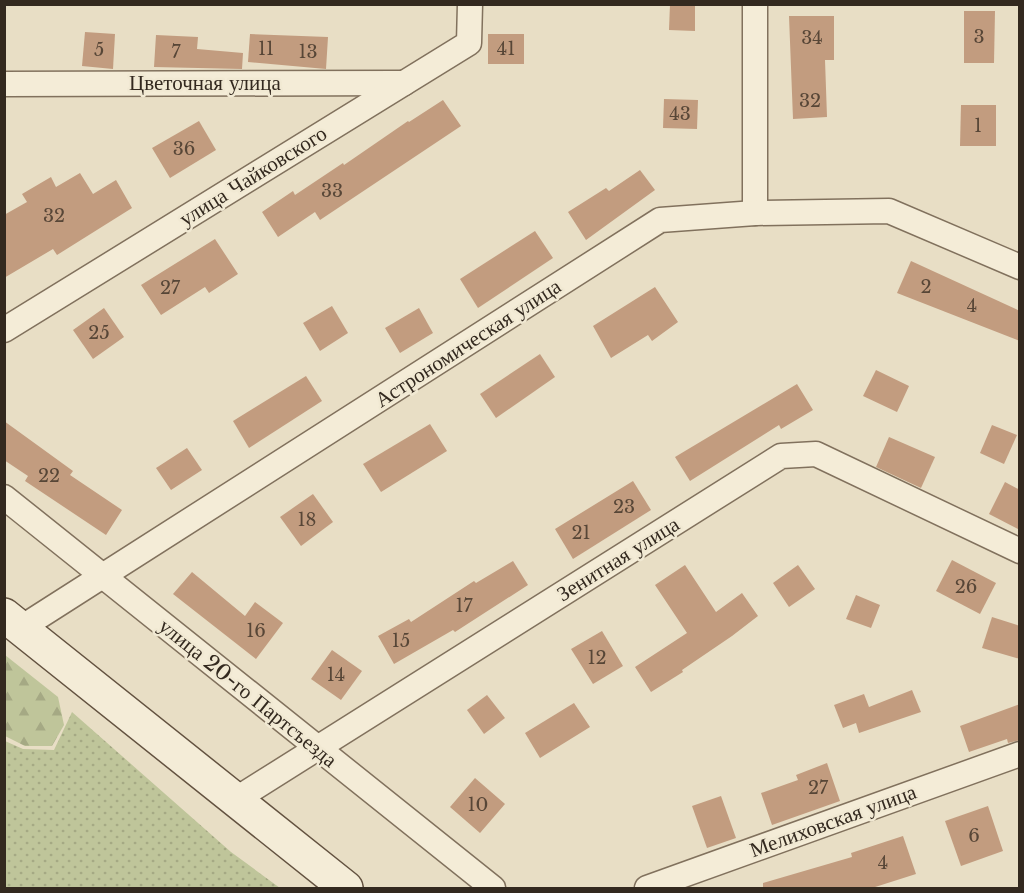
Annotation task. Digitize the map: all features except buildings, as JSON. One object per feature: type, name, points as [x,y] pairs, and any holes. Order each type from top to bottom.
[{"type":"main road","points":[[13,621],[346,888]]},
{"type":"street","name":"улица Чайковского","points":[[4,330],[469,43],[470,4]]},
{"type":"street","points":[[755,4],[755,213]]},
{"type":"street","name":"Цветочная улица","points":[[4,84],[405,83]]},
{"type":"street","name":"Астрономическая улица","points":[[13,621],[103,576],[660,220],[755,213],[889,211],[1020,267]]},
{"type":"street","name":"Зенитная улица","points":[[235,800],[782,456],[816,454],[1020,552]]},
{"type":"street","name":"улица 20-го Партсъезда","points":[[4,497],[493,888]]},
{"type":"street","name":"Мелиховская улица","points":[[647,888],[1020,754]]},
{"type":"green space","points":[[5,655],[58,697],[64,725],[52,746],[25,746],[5,736]]},
{"type":"green space","points":[[72,712],[231,852],[280,888],[5,888],[5,741],[23,749],[54,750]]}]
